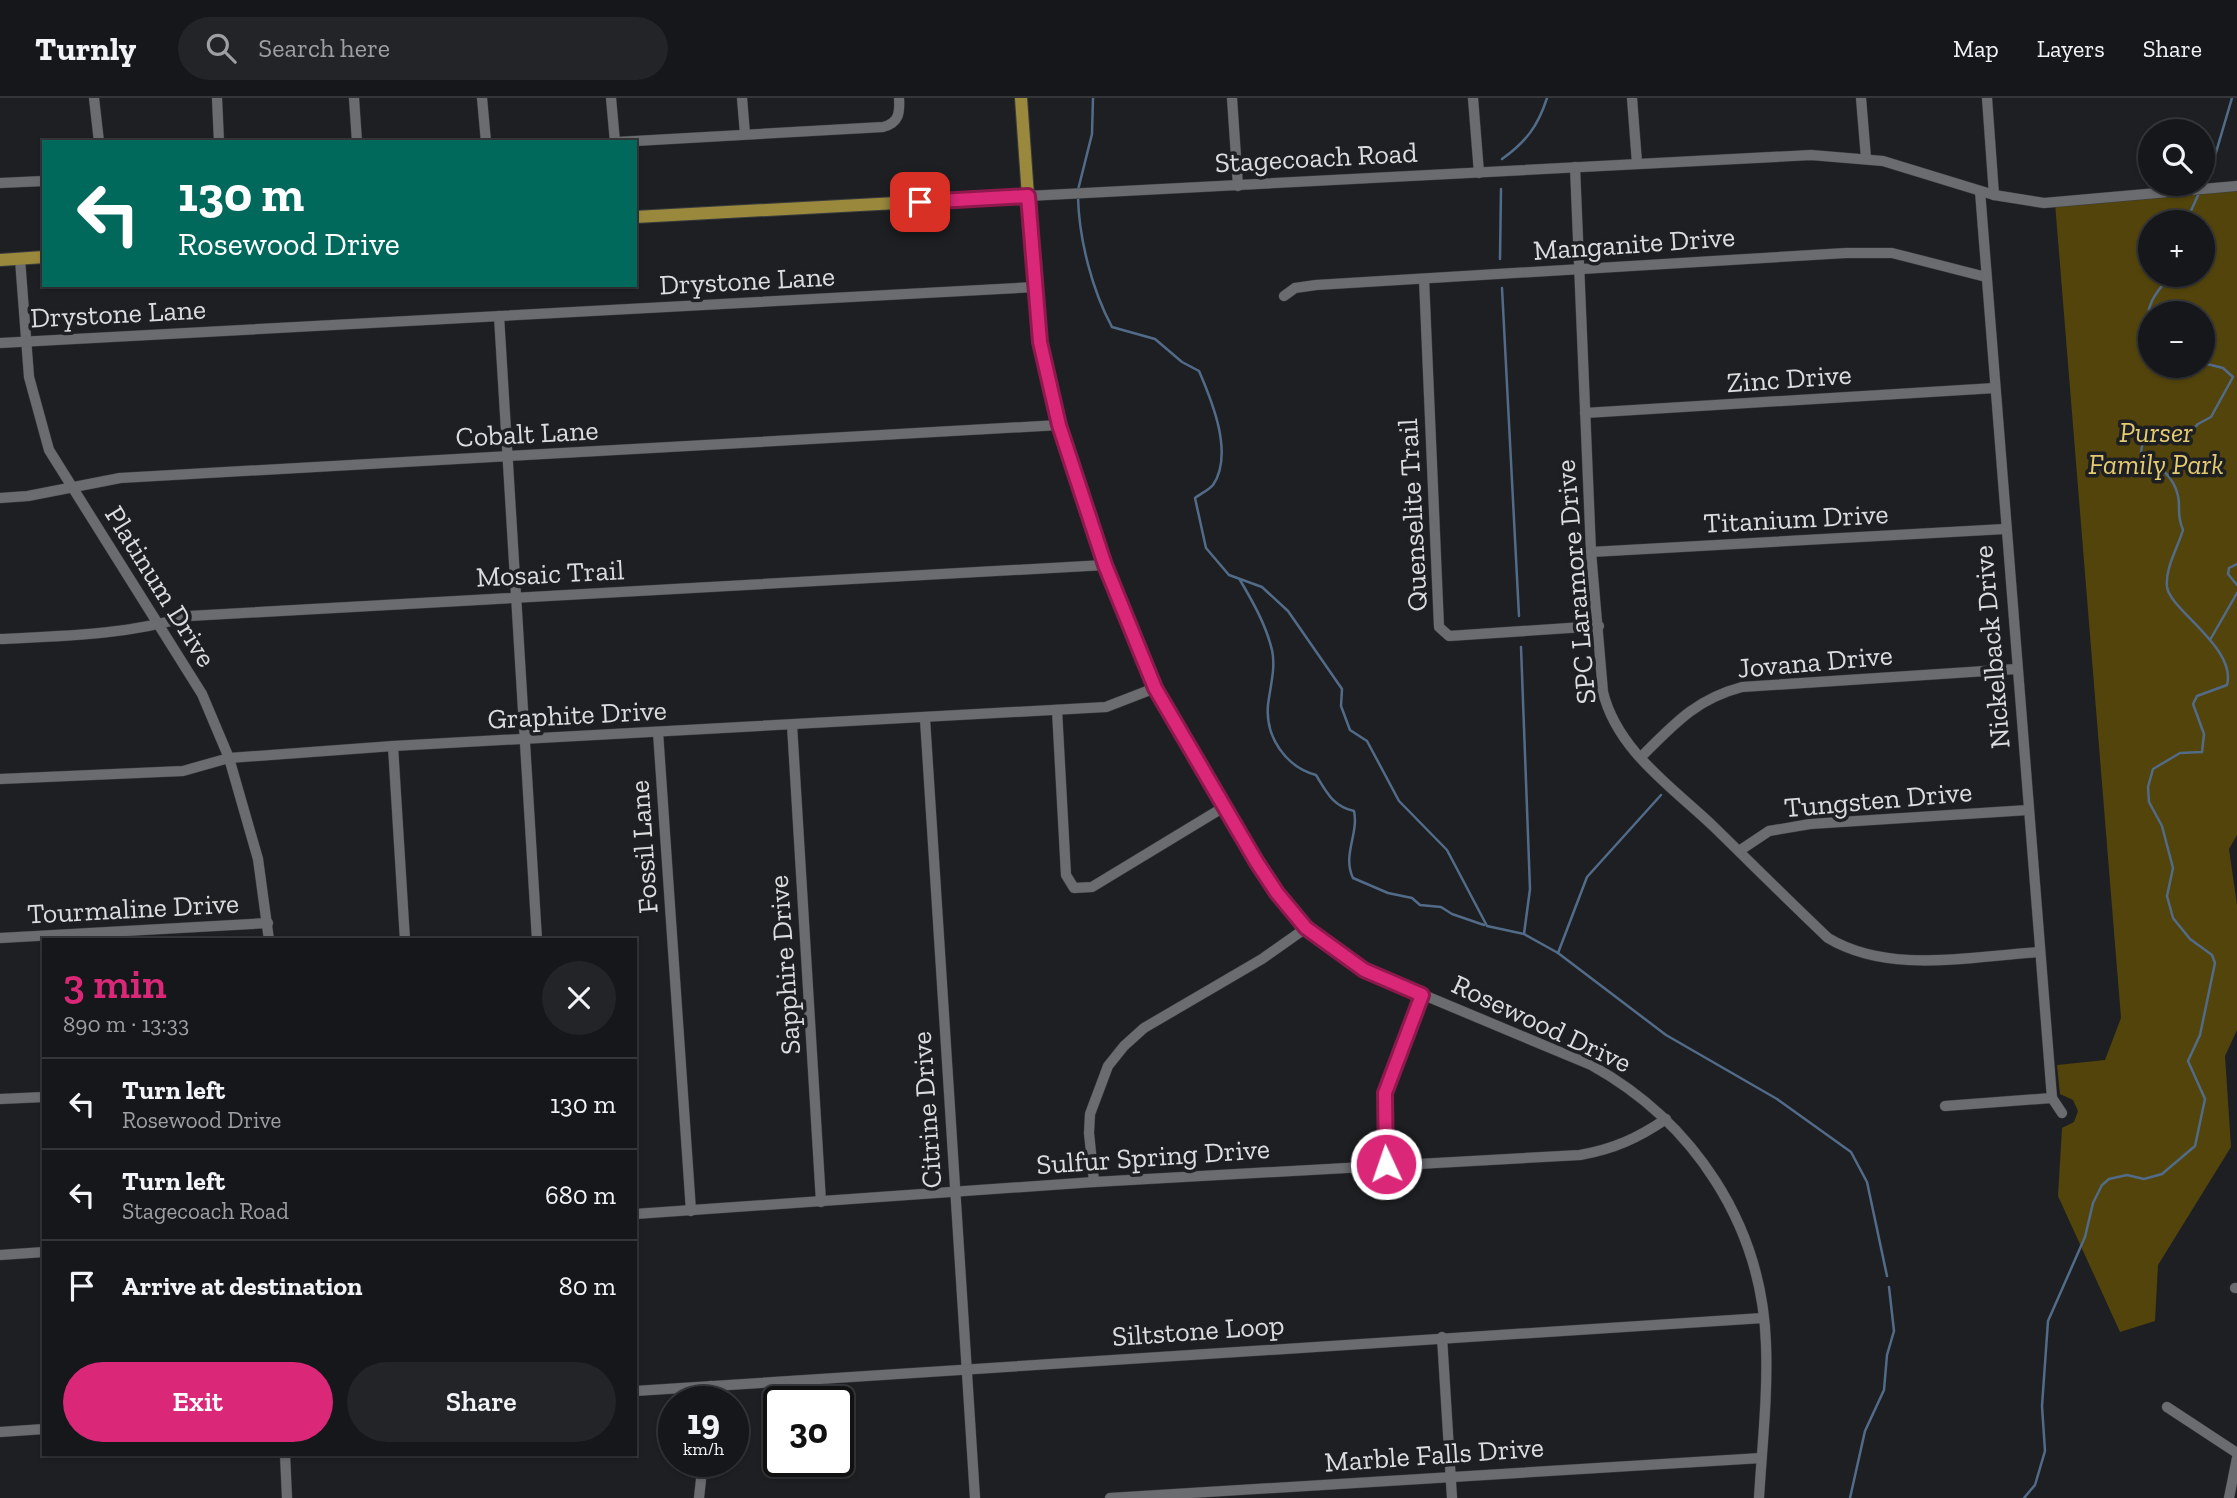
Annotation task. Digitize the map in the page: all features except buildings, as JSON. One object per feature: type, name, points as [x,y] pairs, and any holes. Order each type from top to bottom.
[{"type":"main road","name":"Rosewood Drive","points":[[1021,98],[1028,196]]},
{"type":"main road","name":"Stagecoach Road","points":[[637,217],[1028,196]]},
{"type":"main road","points":[[0,260],[42,257]]},
{"type":"street","points":[[94,98],[99,140]]},
{"type":"street","points":[[217,98],[219,140]]},
{"type":"street","points":[[354,98],[357,140]]},
{"type":"street","points":[[482,98],[486,140]]},
{"type":"street","points":[[611,98],[616,140]]},
{"type":"street","points":[[742,98],[745,134]]},
{"type":"street","points":[[637,141],[883,127],[898,118],[899,98]]},
{"type":"street","points":[[1232,98],[1238,186]]},
{"type":"street","points":[[1473,98],[1479,173]]},
{"type":"street","points":[[1632,98],[1637,163]]},
{"type":"street","points":[[1861,98],[1866,158]]},
{"type":"street","points":[[1987,98],[1994,195]]},
{"type":"street","name":"Stagecoach Road","points":[[1028,196],[1811,155],[1866,158],[1994,195],[2044,203],[2070,203],[2237,186]]},
{"type":"street","name":"SPC Laramore Drive","points":[[1575,167],[1591,552],[1603,692],[1608,712],[1649,768],[1828,938],[1863,955],[1899,960],[2040,952]]},
{"type":"street","points":[[0,183],[42,181]]},
{"type":"street","name":"Nickelback Drive","points":[[1980,191],[2004,529],[2052,1098],[2062,1113]]},
{"type":"street","name":"Rosewood Drive","points":[[1028,196],[1040,342],[1059,425],[1105,565],[1155,688],[1277,893],[1306,928],[1364,970],[1591,1065],[1617,1080],[1667,1119],[1692,1145],[1728,1202],[1756,1268],[1766,1344],[1759,1498]]},
{"type":"street","name":"Manganite Drive","points":[[1284,296],[1295,288],[1316,285],[1874,252],[1892,253],[1986,277]]},
{"type":"street","name":"Platinum Drive","points":[[20,259],[29,376],[49,450],[202,694],[229,758],[258,859],[269,938]]},
{"type":"street","name":"Quenselite Trail","points":[[1424,279],[1439,627],[1449,636],[1599,626]]},
{"type":"street","name":"Drystone Lane","points":[[0,343],[1035,287]]},
{"type":"street","points":[[499,316],[537,938]]},
{"type":"street","name":"Zinc Drive","points":[[1585,413],[1995,388]]},
{"type":"street","name":"Cobalt Lane","points":[[0,498],[72,489],[120,478],[1059,425]]},
{"type":"street","name":"Titanium Drive","points":[[1591,552],[2004,529]]},
{"type":"street","name":"Mosaic Trail","points":[[0,639],[97,635],[158,625],[189,615],[1105,565]]},
{"type":"street","name":"Jovana Drive","points":[[1641,757],[1689,710],[1707,698],[1742,687],[2016,669]]},
{"type":"street","name":"Graphite Drive","points":[[0,779],[183,771],[229,758],[393,747],[1106,707],[1155,688]]},
{"type":"street","points":[[1057,710],[1066,875],[1074,888],[1092,887],[1224,807]]},
{"type":"street","name":"Citrine Drive","points":[[925,719],[975,1498]]},
{"type":"street","name":"Sapphire Drive","points":[[792,725],[821,1202]]},
{"type":"street","name":"Fossil Lane","points":[[658,732],[691,1211]]},
{"type":"street","points":[[393,747],[405,938]]},
{"type":"street","name":"Tungsten Drive","points":[[1739,851],[1769,831],[1810,824],[2028,810]]},
{"type":"street","name":"Tourmaline Drive","points":[[0,938],[268,923]]},
{"type":"street","points":[[1094,1182],[1088,1133],[1090,1114],[1103,1077],[1124,1046],[1144,1028],[1262,959],[1306,928]]},
{"type":"street","points":[[1386,1164],[1385,1093],[1422,995]]},
{"type":"street","points":[[0,1099],[42,1097]]},
{"type":"street","points":[[1945,1106],[2052,1098]]},
{"type":"street","name":"Sulfur Spring Drive","points":[[637,1214],[1094,1182],[1580,1155],[1612,1149],[1642,1136],[1667,1119]]},
{"type":"street","points":[[0,1255],[42,1252]]},
{"type":"street","name":"Siltstone Loop","points":[[711,1386],[1763,1318]]},
{"type":"street","points":[[1442,1337],[1452,1498]]},
{"type":"street","name":"Siltstone Loop","points":[[637,1391],[658,1389]]},
{"type":"street","points":[[2167,1407],[2237,1453]]},
{"type":"street","points":[[0,1432],[42,1429]]},
{"type":"street","points":[[285,1456],[287,1498]]},
{"type":"street","name":"Marble Falls Drive","points":[[1110,1498],[1761,1458]]},
{"type":"street","points":[[2229,1498],[2237,1458]]},
{"type":"street","points":[[699,1498],[701,1477]]},
{"type":"green space","name":"Purser Family Park","points":[[2237,186],[2237,835],[2229,849],[2237,905],[2237,1030],[2225,1056],[2231,1147],[2158,1265],[2155,1321],[2120,1332],[2058,1196],[2062,1128],[2074,1122],[2078,1111],[2073,1100],[2060,1094],[2057,1065],[2105,1060],[2121,1018],[2055,203],[2138,195],[2215,196],[2215,188]]},
{"type":"waterway","points":[[1078,190],[1092,134],[1093,98]]},
{"type":"waterway","points":[[1502,159],[1530,133],[1547,98]]},
{"type":"waterway","points":[[2215,156],[2232,98]]},
{"type":"waterway","points":[[1500,259],[1501,189]]},
{"type":"waterway","points":[[2191,210],[2198,196]]},
{"type":"waterway","points":[[1078,197],[1088,264],[1098,297],[1112,327],[1155,339],[1182,362],[1199,371],[1210,397],[1219,428],[1222,458],[1213,485],[1195,498],[1206,548],[1229,575],[1262,587],[1288,611],[1342,689],[1341,706],[1350,730],[1367,741],[1399,801],[1447,850],[1487,926],[1524,934],[1558,953],[1666,1035],[1777,1099],[1851,1152],[1867,1182],[1887,1276]]},
{"type":"waterway","points":[[2152,301],[2162,287]]},
{"type":"waterway","points":[[1502,288],[1519,616]]},
{"type":"waterway","points":[[2024,1498],[2035,1485],[2045,1451],[2042,1406],[2048,1321],[2085,1237],[2093,1203],[2102,1185],[2109,1179],[2127,1175],[2144,1179],[2162,1174],[2195,1146],[2205,1099],[2188,1061],[2200,1035],[2215,963],[2212,955],[2190,939],[2173,918],[2167,896],[2173,868],[2162,826],[2149,802],[2148,787],[2153,769],[2180,753],[2202,752],[2204,734],[2193,704],[2197,696],[2227,685],[2227,671],[2213,644],[2179,607],[2167,587],[2170,565],[2183,530],[2178,496],[2169,477],[2141,453],[2142,444],[2151,432],[2160,429],[2169,440],[2183,439],[2198,424],[2211,417],[2233,377],[2223,368],[2215,366]]},
{"type":"waterway","points":[[2237,564],[2229,568],[2228,574],[2237,585]]},
{"type":"waterway","points":[[1240,580],[1263,623],[1272,650],[1273,671],[1268,717],[1274,739],[1287,758],[1305,771],[1316,775],[1336,802],[1354,811],[1349,861],[1353,878],[1388,893],[1412,898],[1420,905],[1441,907],[1452,914],[1484,925]]},
{"type":"waterway","points":[[2210,640],[2237,593]]},
{"type":"waterway","points":[[1521,647],[1530,889],[1524,934]]},
{"type":"waterway","points":[[1558,953],[1587,877],[1661,795]]},
{"type":"waterway","points":[[1850,1498],[1865,1431],[1884,1390],[1887,1355],[1894,1331],[1889,1287]]},
{"type":"route","points":[[920,202],[1028,196],[1040,342],[1059,425],[1105,565],[1155,688],[1256,861],[1277,893],[1306,928],[1364,970],[1422,995],[1385,1093],[1383,1117],[1386,1164]]}]
